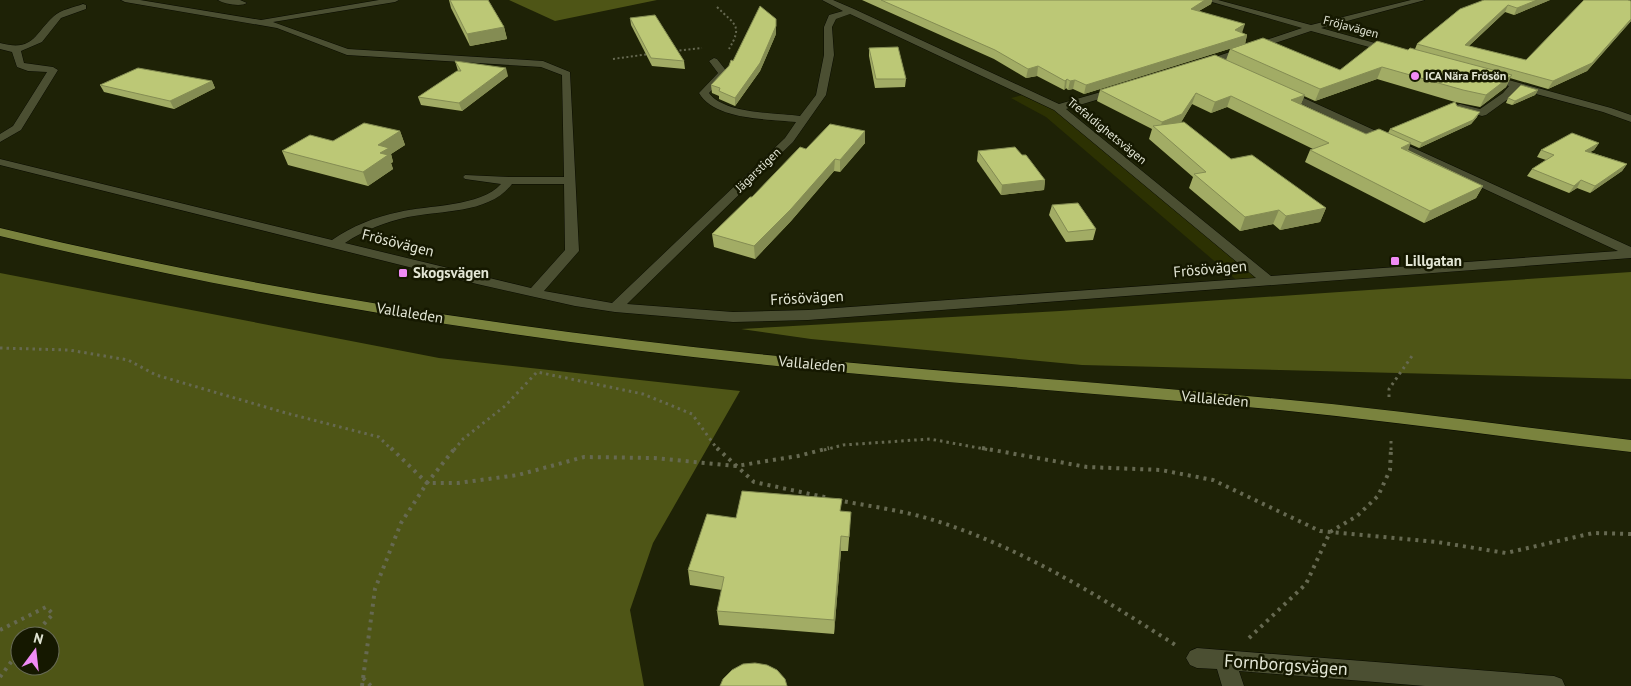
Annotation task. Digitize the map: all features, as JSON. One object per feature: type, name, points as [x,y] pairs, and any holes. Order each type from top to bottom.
[{"type":"main road","name":"Vallaleden","points":[[0,232],[87,253],[277,292],[434,317],[578,337],[758,359],[1274,404],[1631,446]]},
{"type":"street","points":[[125,0],[279,26],[346,52],[543,64],[567,74],[572,251],[534,293]]},
{"type":"street","points":[[156,6],[176,0]]},
{"type":"street","points":[[222,0],[243,3]]},
{"type":"street","points":[[258,22],[395,0]]},
{"type":"street","name":"Trefaldighetsvägen","points":[[826,0],[1058,108],[1267,280]]},
{"type":"street","name":"Fröjavägen","points":[[1209,0],[1402,54]]},
{"type":"street","points":[[1196,66],[1312,29],[1421,0]]},
{"type":"street","points":[[0,46],[16,50],[40,40],[58,16],[83,7]]},
{"type":"street","name":"Jägarstigen","points":[[615,308],[789,140],[821,95],[829,55],[828,27],[832,17],[851,11]]},
{"type":"street","points":[[0,139],[17,128],[53,70],[28,68],[20,65],[16,50]]},
{"type":"street","points":[[1214,60],[1232,69]]},
{"type":"street","points":[[714,61],[723,73],[704,92],[707,100],[728,110],[803,120]]},
{"type":"street","points":[[1477,74],[1607,110],[1631,119]]},
{"type":"street","points":[[1460,107],[1482,112],[1508,95],[1515,85]]},
{"type":"street","points":[[1058,108],[1131,86]]},
{"type":"street","points":[[1268,86],[1631,253]]},
{"type":"street","name":"Frösövägen","points":[[0,162],[534,293],[615,308],[733,317],[808,315],[1119,293],[1631,253]]},
{"type":"street","points":[[469,177],[509,181],[570,180]]},
{"type":"street","points":[[335,244],[354,230],[374,223],[407,214],[480,201],[500,192],[509,181]]},
{"type":"street","name":"Fornborgsvägen","points":[[1197,658],[1554,686]]},
{"type":"street","points":[[1225,660],[1233,686]]},
{"type":"path","points":[[717,7],[736,26],[737,35],[727,54]]},
{"type":"path","points":[[669,52],[707,48]]},
{"type":"path","points":[[613,59],[650,54]]},
{"type":"path","points":[[0,348],[69,350],[128,360],[156,376],[379,437],[427,483],[458,483],[518,475],[584,457],[654,458],[736,466],[798,456],[843,445],[930,439],[1086,467],[1161,470],[1213,480],[1320,530],[1330,532],[1437,542],[1506,553],[1593,533],[1625,532],[1631,534]]},
{"type":"path","points":[[1225,660],[1306,584],[1330,532],[1357,516],[1378,496],[1390,470],[1392,440],[1389,417],[1389,389],[1412,356]]},
{"type":"path","points":[[362,686],[375,589],[402,523],[427,483],[463,439],[506,406],[537,372],[643,394],[692,414],[713,445],[754,482],[929,518],[988,539],[1101,597],[1197,658]]},
{"type":"path","points":[[0,630],[46,607],[53,614],[42,626]]},
{"type":"path","points":[[0,677],[10,662]]},
{"type":"path","points":[[363,678],[371,686]]},
{"type":"green space","points":[[509,0],[657,0],[555,21]]},
{"type":"green space","points":[[1026,94],[1058,108],[1267,280],[1240,283],[1046,117],[1011,98]]},
{"type":"green space","points":[[1631,272],[1631,379],[1082,365],[811,339],[741,329],[1060,311]]},
{"type":"green space","points":[[0,273],[439,358],[740,391],[653,543],[630,610],[644,686],[0,686]]},
{"type":"building","points":[[450,0],[488,0],[504,27],[467,34]]},
{"type":"building","points":[[881,0],[1205,0],[1191,9],[1245,24],[1235,30],[1247,35],[1086,85],[1075,80],[1070,81],[1067,79],[1065,81],[1038,66],[1028,69],[995,50]]},
{"type":"building","points":[[1484,0],[1537,0],[1517,8],[1508,5],[1465,45],[1526,60],[1584,0],[1631,1],[1631,19],[1592,63],[1553,81],[1417,44],[1460,9]]},
{"type":"building","points":[[760,6],[776,19],[776,26],[760,63],[735,98],[719,91],[720,88],[711,85],[729,66],[731,60],[733,61]]},
{"type":"building","points":[[655,15],[684,61],[651,58],[630,18]]},
{"type":"building","points":[[1263,38],[1340,70],[1377,41],[1512,75],[1486,95],[1382,67],[1320,89],[1230,49]]},
{"type":"building","points":[[898,47],[906,79],[876,79],[869,48]]},
{"type":"building","points":[[1215,55],[1305,95],[1291,100],[1366,134],[1379,129],[1411,143],[1401,148],[1483,186],[1430,211],[1310,150],[1329,143],[1231,96],[1215,102],[1196,93],[1182,114],[1162,122],[1100,90]]},
{"type":"building","points":[[455,61],[506,68],[459,103],[418,97],[457,71],[461,71]]},
{"type":"building","points":[[138,68],[212,81],[170,101],[100,85]]},
{"type":"building","points":[[1521,85],[1538,90],[1515,101],[1508,98]]},
{"type":"building","points":[[1455,102],[1457,106],[1480,112],[1473,120],[1422,143],[1390,129]]},
{"type":"building","points":[[1184,122],[1231,159],[1252,155],[1326,208],[1286,216],[1279,210],[1245,217],[1194,174],[1206,172],[1153,126]]},
{"type":"building","points":[[364,123],[400,131],[378,145],[389,148],[380,153],[388,155],[363,172],[282,151],[310,135],[333,141]]},
{"type":"building","points":[[830,124],[865,131],[840,160],[835,159],[791,209],[754,246],[712,234],[752,197],[800,147],[806,149]]},
{"type":"building","points":[[1572,133],[1599,143],[1585,151],[1627,164],[1595,186],[1581,180],[1574,186],[1532,169],[1554,155],[1541,150]]},
{"type":"building","points":[[1015,147],[1022,155],[1026,155],[1045,180],[1002,185],[978,151]]},
{"type":"building","points":[[1078,203],[1096,229],[1068,232],[1052,205]]},
{"type":"building","points":[[742,491],[842,499],[840,511],[851,512],[849,537],[841,536],[834,620],[717,611],[724,577],[688,570],[707,514],[736,518]]},
{"type":"building","points":[[743,664],[767,665],[777,670],[785,679],[787,686],[720,686],[723,679],[732,670]]},
{"type":"place","name":"ICA Nära Frösön","points":[[1415,76]]},
{"type":"place","name":"Lillgatan","points":[[1395,261]]},
{"type":"place","name":"Skogsvägen","points":[[403,273]]}]
